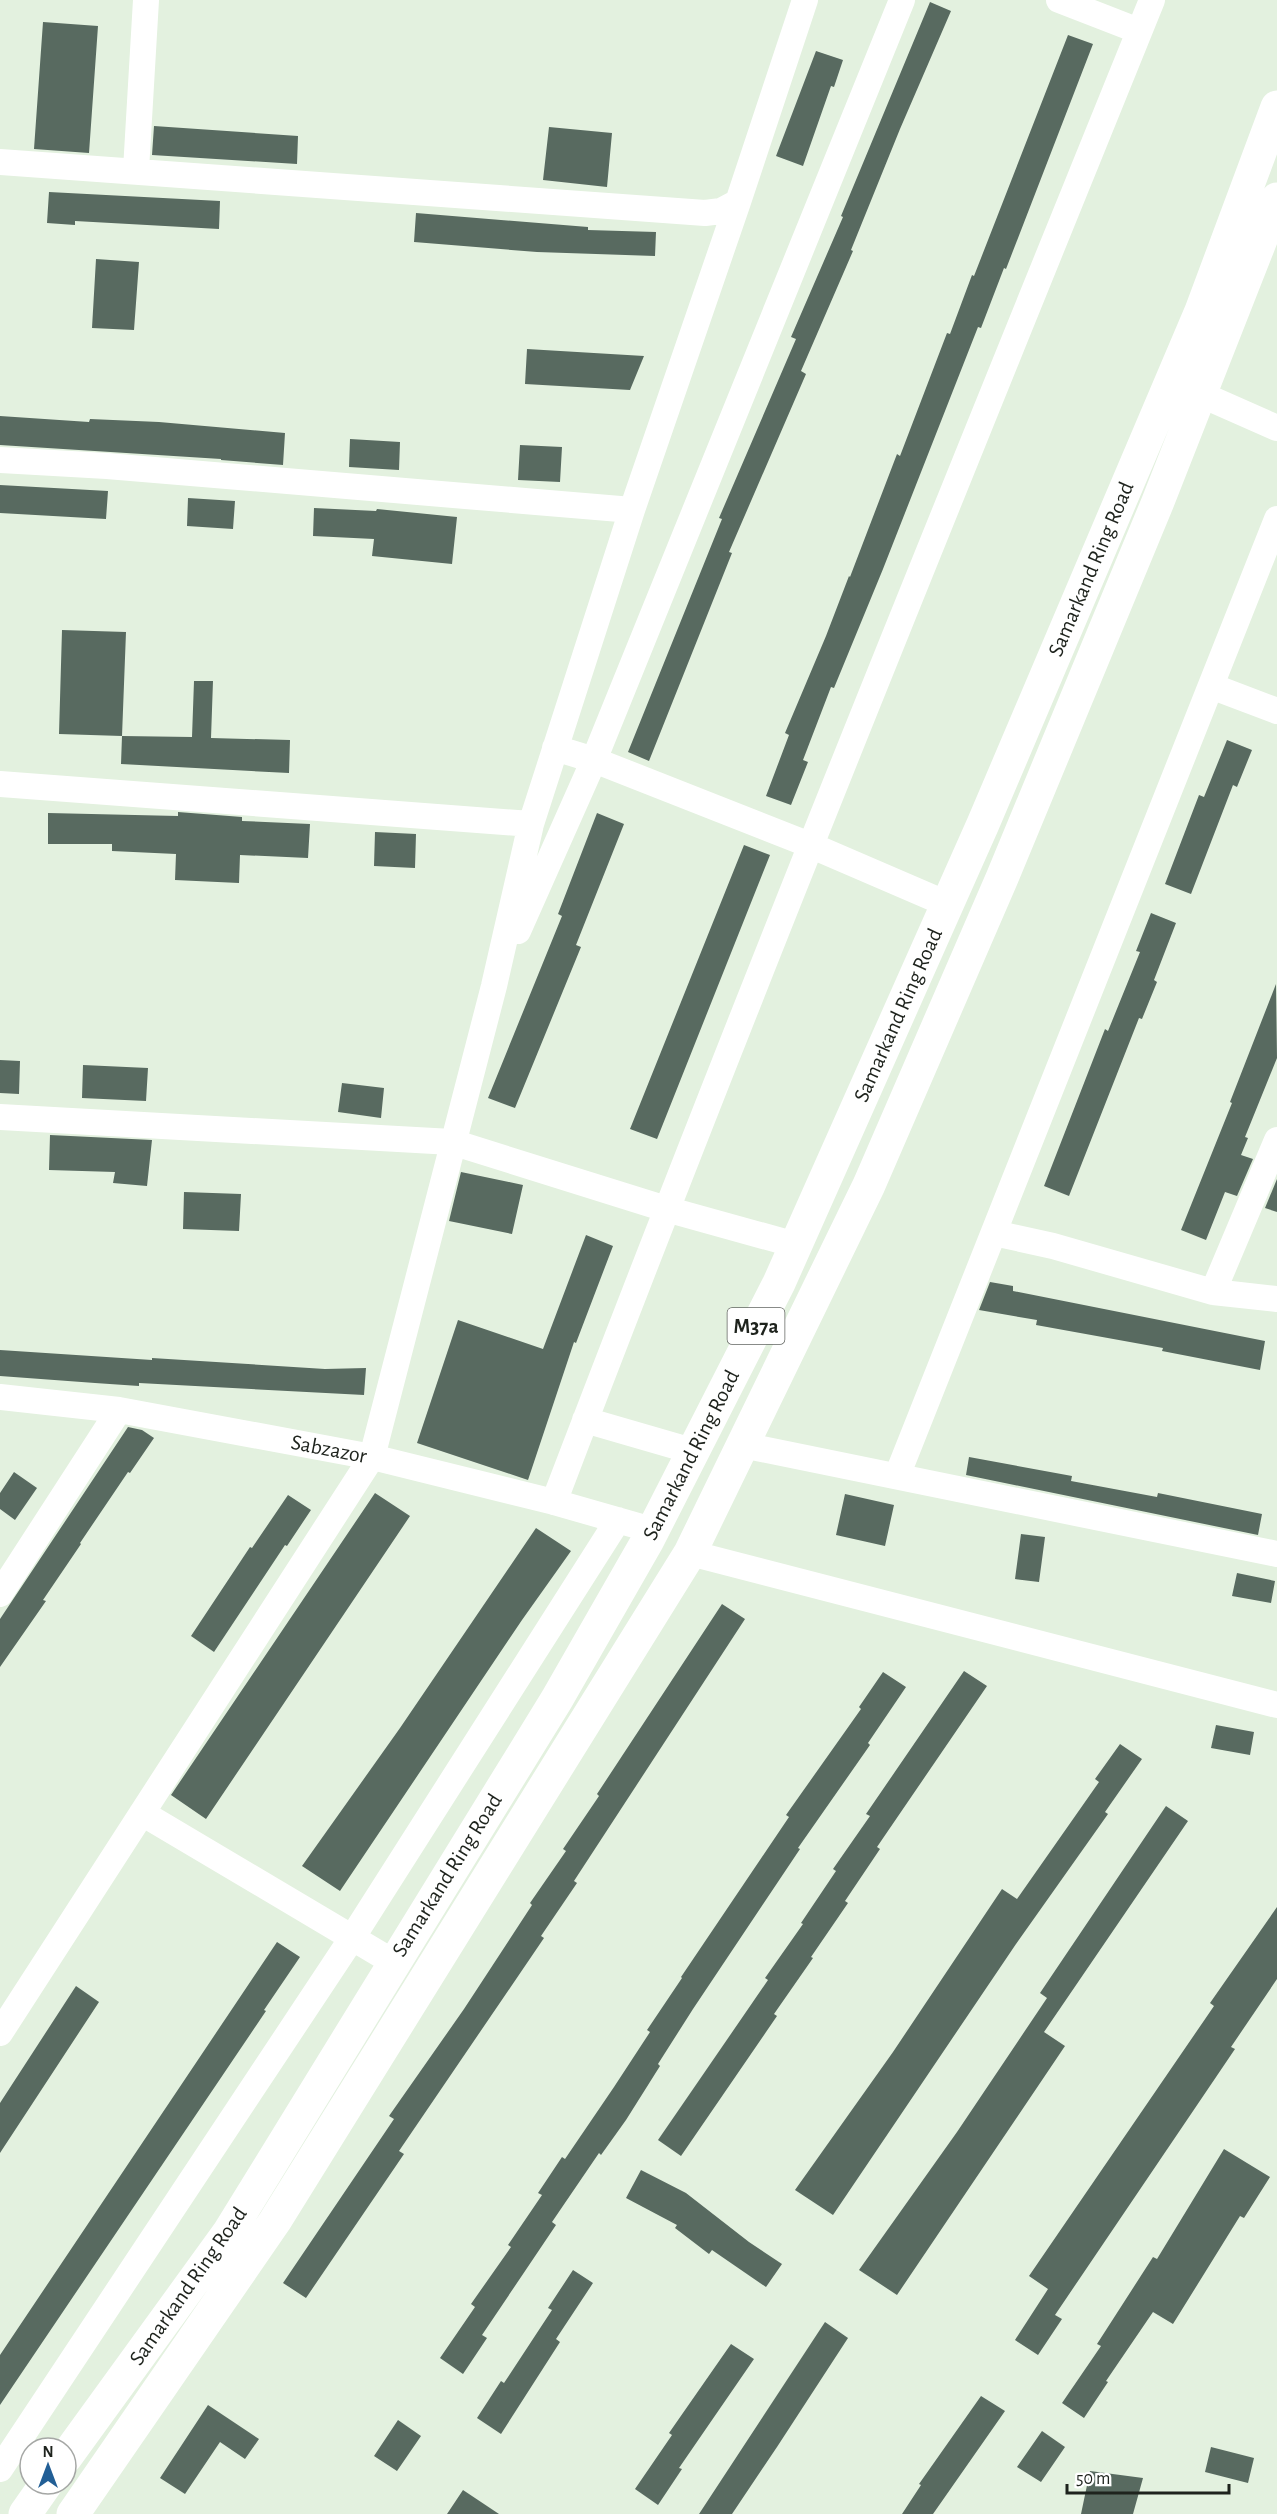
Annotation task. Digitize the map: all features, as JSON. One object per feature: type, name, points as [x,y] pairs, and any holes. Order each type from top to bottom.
[{"type":"highway","name":"Samarkand Ring Road","points":[[78,2440],[229,2232],[556,1699],[652,1530],[779,1283],[947,904],[1201,311],[1277,107]]},
{"type":"highway","name":"Samarkand Ring Road","points":[[73,2514],[275,2221],[690,1553],[869,1185],[1002,878],[1200,394],[1277,199]]},
{"type":"highway","points":[[779,1283],[813,1303]]},
{"type":"highway","points":[[25,2514],[38,2496]]},
{"type":"street","points":[[136,170],[146,0]]},
{"type":"street","points":[[0,2033],[372,1457],[494,986],[531,824],[632,510],[805,0]]},
{"type":"street","points":[[494,986],[594,760],[902,0]]},
{"type":"street","points":[[1059,0],[1139,31]]},
{"type":"street","points":[[554,1502],[666,1209],[810,845],[1152,0]]},
{"type":"street","points":[[0,162],[136,170],[705,213],[721,211],[738,202]]},
{"type":"street","points":[[1200,394],[1277,428]]},
{"type":"street","points":[[0,460],[107,466],[632,510]]},
{"type":"street","points":[[897,1476],[1277,519]]},
{"type":"street","points":[[1211,686],[1277,711]]},
{"type":"street","points":[[555,748],[594,760],[810,845],[947,904]]},
{"type":"street","points":[[0,784],[531,824]]},
{"type":"street","points":[[0,1117],[452,1142],[666,1209],[796,1245]]},
{"type":"street","points":[[1213,1292],[1277,1140]]},
{"type":"street","points":[[994,1233],[1053,1246],[1213,1292],[1277,1299]]},
{"type":"street","name":"Sabzazor","points":[[0,1396],[120,1410],[372,1457],[554,1502],[652,1530]]},
{"type":"street","points":[[0,1594],[120,1410]]},
{"type":"street","points":[[585,1420],[692,1451]]},
{"type":"street","points":[[742,1445],[1277,1554]]},
{"type":"street","points":[[0,2469],[352,1938],[618,1520]]},
{"type":"street","points":[[690,1553],[1277,1705]]},
{"type":"street","points":[[142,1813],[393,1962]]},
{"type":"building","points":[[930,2],[951,11],[900,129],[851,250],[853,251],[801,371],[806,374],[729,552],[732,553],[649,761],[628,752],[722,519],[719,518],[796,339],[791,337],[843,217],[841,216]]},
{"type":"building","points":[[43,22],[98,26],[89,153],[34,149]]},
{"type":"building","points":[[1068,35],[1093,44],[1006,269],[1004,268],[981,328],[978,327],[883,569],[834,688],[831,687],[803,760],[808,762],[791,805],[766,796],[789,735],[785,733],[850,577],[897,454],[900,456],[947,333],[950,334],[972,275],[974,276]]},
{"type":"building","points":[[816,51],[843,60],[834,87],[831,86],[803,166],[776,156]]},
{"type":"building","points":[[154,126],[298,136],[297,164],[152,155]]},
{"type":"building","points":[[549,127],[612,133],[607,187],[543,180]]},
{"type":"building","points":[[49,192],[220,201],[219,229],[75,221],[75,225],[47,223]]},
{"type":"building","points":[[416,213],[588,227],[588,230],[656,232],[655,256],[537,252],[414,242]]},
{"type":"building","points":[[96,259],[139,262],[134,330],[92,328]]},
{"type":"building","points":[[527,349],[644,356],[630,390],[525,384]]},
{"type":"building","points":[[0,416],[89,422],[90,419],[159,422],[285,433],[283,465],[0,445]]},
{"type":"building","points":[[350,439],[400,442],[399,470],[349,467]]},
{"type":"building","points":[[520,445],[562,447],[560,482],[518,480]]},
{"type":"building","points":[[0,485],[108,491],[106,519],[0,513]]},
{"type":"building","points":[[188,498],[235,501],[233,529],[187,526]]},
{"type":"building","points":[[314,508],[376,511],[377,509],[457,517],[452,564],[372,556],[374,539],[313,536]]},
{"type":"building","points":[[62,630],[126,632],[122,736],[59,734]]},
{"type":"building","points":[[194,681],[213,681],[211,738],[290,740],[289,773],[121,764],[122,736],[192,737]]},
{"type":"building","points":[[1227,740],[1252,750],[1237,787],[1233,785],[1191,894],[1165,884],[1199,795],[1204,797]]},
{"type":"building","points":[[178,812],[242,817],[242,821],[310,824],[308,858],[240,855],[239,883],[175,880],[176,854],[112,851],[112,844],[48,844],[48,813],[178,816]]},
{"type":"building","points":[[597,813],[624,824],[576,945],[581,947],[515,1108],[488,1098],[562,916],[558,914]]},
{"type":"building","points":[[375,832],[416,834],[415,868],[374,866]]},
{"type":"building","points":[[744,845],[770,855],[657,1139],[630,1129]]},
{"type":"building","points":[[1151,913],[1176,923],[1154,980],[1157,982],[1142,1019],[1139,1018],[1069,1196],[1044,1186],[1105,1029],[1108,1031],[1140,952],[1136,951]]},
{"type":"building","points":[[1276,984],[1277,1058],[1245,1137],[1248,1138],[1241,1155],[1253,1159],[1237,1196],[1225,1192],[1206,1240],[1181,1230],[1232,1103],[1230,1102]]},
{"type":"building","points":[[0,1060],[20,1061],[19,1094],[0,1093]]},
{"type":"building","points":[[83,1065],[148,1068],[146,1101],[82,1098]]},
{"type":"building","points":[[342,1083],[384,1088],[381,1118],[338,1112]]},
{"type":"building","points":[[50,1135],[152,1140],[147,1186],[113,1183],[115,1172],[49,1170]]},
{"type":"building","points":[[461,1172],[523,1185],[512,1234],[449,1221]]},
{"type":"building","points":[[1277,1179],[1277,1212],[1265,1208]]},
{"type":"building","points":[[184,1192],[241,1194],[239,1231],[183,1229]]},
{"type":"building","points":[[586,1235],[613,1246],[576,1343],[574,1342],[528,1480],[417,1443],[458,1320],[543,1349]]},
{"type":"building","points":[[990,1282],[1013,1286],[1013,1291],[1265,1341],[1260,1370],[1162,1351],[1163,1348],[1036,1325],[1037,1320],[979,1310]]},
{"type":"building","points":[[0,1350],[325,1369],[366,1368],[364,1395],[139,1383],[139,1386],[0,1376]]},
{"type":"building","points":[[128,1427],[142,1430],[154,1438],[80,1543],[43,1600],[46,1601],[0,1667],[0,1619]]},
{"type":"building","points":[[969,1457],[1072,1476],[1071,1481],[1157,1497],[1158,1493],[1262,1514],[1258,1535],[966,1475]]},
{"type":"building","points":[[14,1472],[37,1488],[15,1520],[0,1509],[0,1493]]},
{"type":"building","points":[[375,1493],[410,1516],[206,1819],[171,1795]]},
{"type":"building","points":[[845,1494],[894,1505],[885,1546],[836,1535]]},
{"type":"building","points":[[288,1495],[311,1510],[214,1652],[191,1636],[250,1547],[252,1548]]},
{"type":"building","points":[[536,1528],[571,1551],[340,1891],[302,1866],[400,1728]]},
{"type":"building","points":[[1021,1534],[1045,1537],[1039,1582],[1015,1579]]},
{"type":"building","points":[[1237,1573],[1275,1581],[1271,1603],[1232,1596]]},
{"type":"building","points":[[722,1604],[745,1619],[574,1881],[577,1883],[541,1936],[544,1938],[399,2151],[404,2154],[306,2298],[283,2283],[394,2119],[389,2116],[464,2009],[532,1905],[530,1903],[566,1851],[563,1849],[599,1796],[597,1794]]},
{"type":"building","points":[[964,1671],[987,1686],[877,1847],[880,1849],[845,1901],[848,1903],[774,2014],[777,2016],[681,2156],[658,2140],[768,1980],[765,1978],[803,1924],[801,1923],[836,1871],[833,1869],[870,1816],[866,1814]]},
{"type":"building","points":[[883,1672],[906,1687],[868,1743],[870,1745],[798,1848],[800,1849],[693,2009],[626,2120],[601,2155],[599,2153],[552,2222],[556,2225],[482,2335],[487,2338],[463,2374],[440,2358],[475,2307],[471,2304],[511,2247],[508,2245],[542,2195],[538,2193],[562,2157],[565,2159],[614,2087],[650,2032],[647,2030],[681,1977],[789,1817],[786,1815],[861,1709],[859,1707]]},
{"type":"building","points":[[1216,1725],[1254,1732],[1250,1755],[1211,1748]]},
{"type":"building","points":[[1120,1744],[1142,1759],[1105,1812],[1108,1814],[1016,1944],[833,2215],[795,2190],[893,2052],[1002,1889],[1017,1899],[1099,1782],[1095,1779]]},
{"type":"building","points":[[1166,1806],[1188,1821],[1044,2032],[1065,2046],[897,2295],[859,2270],[957,2132],[1047,1998],[1040,1993]]},
{"type":"building","points":[[1277,1907],[1277,1979],[1231,2047],[1235,2049],[1055,2315],[1062,2319],[1038,2355],[1015,2340],[1048,2289],[1029,2276],[1214,2006],[1210,2003]]},
{"type":"building","points":[[277,1942],[300,1957],[0,2405],[0,2355]]},
{"type":"building","points":[[76,1986],[99,2002],[0,2153],[0,2103]]},
{"type":"building","points":[[1224,2149],[1270,2177],[1244,2218],[1240,2216],[1173,2324],[1153,2312],[1084,2418],[1062,2403],[1101,2346],[1097,2344],[1153,2257],[1157,2259]]},
{"type":"building","points":[[641,2170],[686,2193],[749,2242],[782,2264],[766,2287],[712,2250],[709,2254],[675,2228],[677,2225],[626,2198]]},
{"type":"building","points":[[573,2270],[593,2283],[556,2339],[560,2342],[501,2434],[477,2418],[501,2381],[504,2383],[552,2310],[548,2308]]},
{"type":"building","points":[[825,2322],[848,2338],[777,2447],[732,2514],[699,2514]]},
{"type":"building","points":[[731,2344],[754,2359],[679,2468],[682,2469],[658,2505],[635,2489],[672,2435],[669,2433]]},
{"type":"building","points":[[981,2396],[1005,2411],[933,2514],[902,2514],[921,2485],[919,2484]]},
{"type":"building","points":[[208,2405],[259,2439],[245,2459],[220,2442],[185,2494],[160,2478]]},
{"type":"building","points":[[398,2420],[421,2436],[397,2471],[374,2456]]},
{"type":"building","points":[[1042,2431],[1065,2447],[1041,2482],[1017,2467]]},
{"type":"building","points":[[1211,2447],[1254,2458],[1248,2483],[1205,2472]]},
{"type":"building","points":[[1090,2471],[1143,2478],[1133,2514],[1081,2514]]},
{"type":"building","points":[[463,2490],[499,2514],[447,2514]]}]
